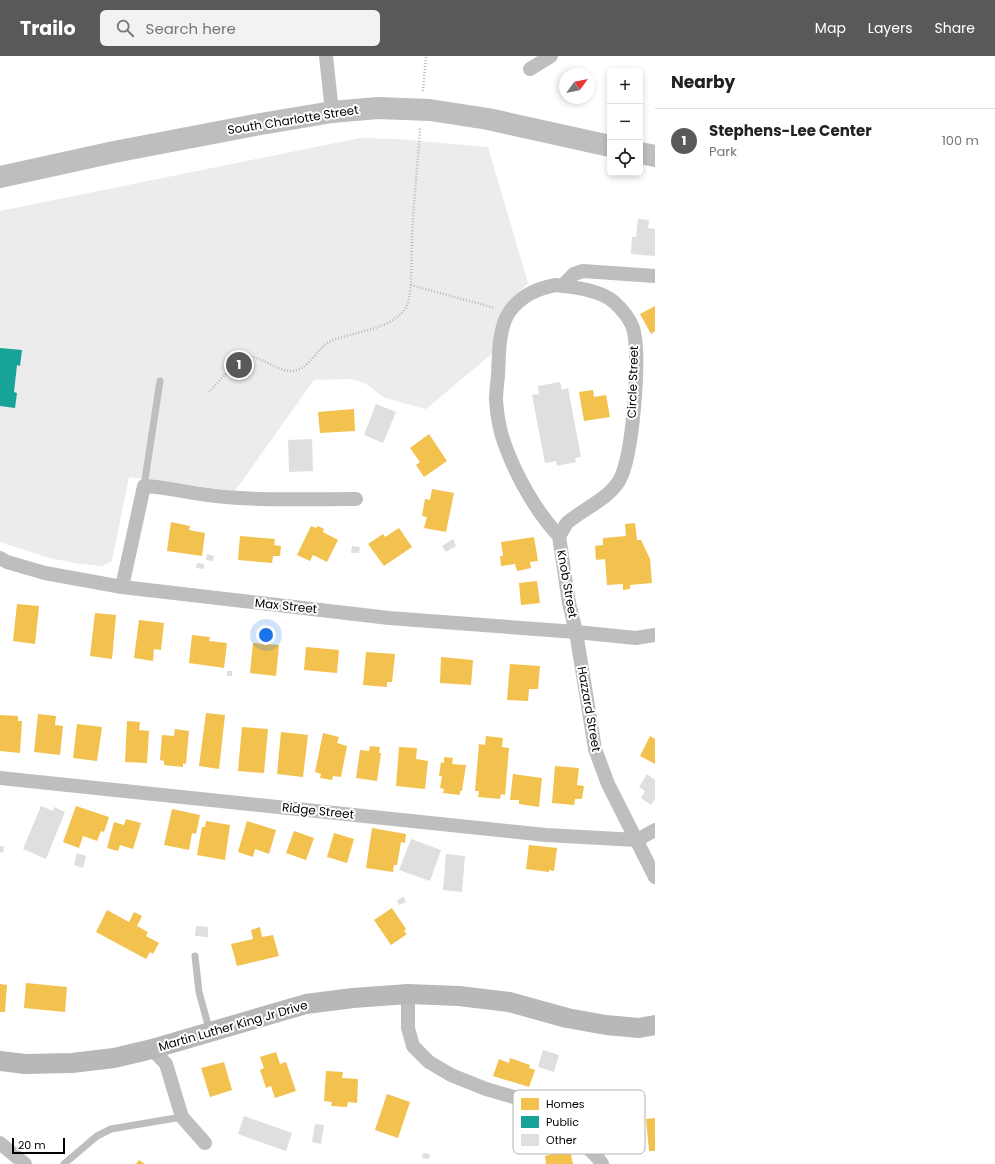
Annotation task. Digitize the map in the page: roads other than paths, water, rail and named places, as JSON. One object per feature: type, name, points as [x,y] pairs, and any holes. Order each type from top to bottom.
[{"type":"main road","name":"South Charlotte Street","points":[[0,177],[130,149],[255,125],[332,112],[378,108],[430,110],[488,119],[607,145]]},
{"type":"main road","points":[[643,154],[655,156]]},
{"type":"main road","name":"Martin Luther King Jr Drive","points":[[0,1061],[26,1064],[72,1063],[114,1058],[152,1049],[306,1004],[353,998],[408,994],[459,996],[509,1002],[567,1018],[606,1025],[639,1028],[655,1026]]},
{"type":"street","points":[[326,56],[332,112]]},
{"type":"street","points":[[530,69],[551,56]]},
{"type":"street","points":[[562,286],[574,274],[583,271],[655,276]]},
{"type":"street","name":"Circle Street","points":[[556,285],[562,286],[598,293],[612,300],[623,312],[634,330],[636,364],[633,413],[625,469],[618,482],[608,493],[566,524],[560,536],[547,523],[513,464],[505,445],[496,400],[500,337],[509,312],[517,302],[543,287],[556,285]]},
{"type":"street","points":[[122,587],[144,486],[157,486],[213,496],[255,500],[356,499]]},
{"type":"street","name":"Knob Street","points":[[560,536],[569,603],[576,632]]},
{"type":"street","name":"Max Street","points":[[0,558],[7,562],[45,573],[122,587],[389,618],[576,632]]},
{"type":"street","points":[[576,632],[636,638],[655,635]]},
{"type":"street","name":"Hazzard Street","points":[[576,632],[594,749],[608,784],[655,877]]},
{"type":"street","name":"Ridge Street","points":[[0,778],[546,835],[637,840]]},
{"type":"street","points":[[637,840],[655,830]]},
{"type":"street","points":[[408,994],[408,1028],[413,1046],[429,1062],[451,1075],[479,1086],[513,1096]]},
{"type":"street","points":[[152,1049],[166,1064],[182,1117],[205,1143]]},
{"type":"street","points":[[0,1143],[24,1164]]},
{"type":"street","points":[[594,1154],[602,1164]]},
{"type":"lane","points":[[144,486],[160,381]]},
{"type":"lane","points":[[195,956],[199,992],[210,1032]]},
{"type":"lane","points":[[64,1164],[97,1136],[111,1129],[182,1117]]},
{"type":"place","name":"Stephens-Lee Center","points":[[239,365]]}]
